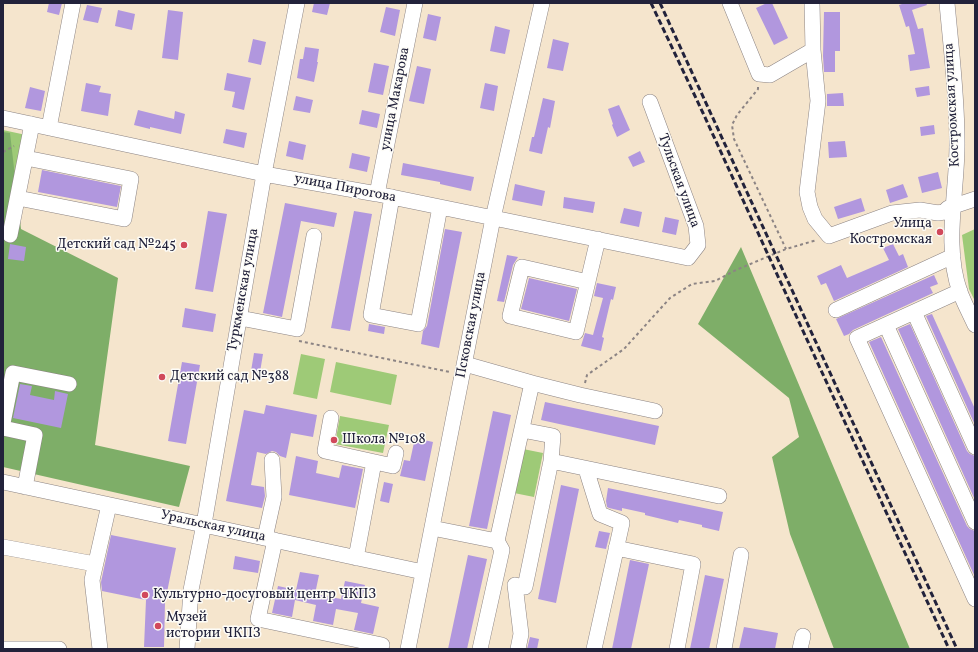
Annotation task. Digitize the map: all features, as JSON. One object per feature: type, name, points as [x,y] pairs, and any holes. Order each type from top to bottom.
[{"type":"street","points":[[49,128],[73,3]]},
{"type":"street","name":"Туркменская улица","points":[[186,649],[190,590],[204,524],[264,174],[297,3]]},
{"type":"street","name":"улица Макарова","points":[[415,3],[385,196],[371,315],[418,324],[440,207]]},
{"type":"street","name":"Псковская улица","points":[[408,649],[493,218],[542,3]]},
{"type":"street","points":[[730,3],[759,74],[770,75],[813,50]]},
{"type":"street","points":[[812,3],[813,50],[818,101],[807,192],[814,219],[829,236],[892,213],[920,210],[938,213],[944,212],[948,208],[975,199]]},
{"type":"street","name":"Костромская улица","points":[[947,3],[958,142],[953,256],[960,291],[975,325]]},
{"type":"street","name":"Тульская улица","points":[[650,102],[696,226],[698,245],[688,258]]},
{"type":"street","name":"улица Пирогова","points":[[3,118],[264,174],[385,196],[688,258]]},
{"type":"street","points":[[10,235],[32,124]]},
{"type":"street","points":[[18,198],[124,219],[131,179],[26,158]]},
{"type":"street","points":[[240,318],[298,329],[314,236]]},
{"type":"street","points":[[588,282],[522,266],[510,316],[576,332],[588,282],[598,239]]},
{"type":"street","points":[[836,310],[953,256]]},
{"type":"street","points":[[960,291],[857,338],[970,576],[975,600]]},
{"type":"street","points":[[914,312],[975,447]]},
{"type":"street","points":[[886,325],[975,522]]},
{"type":"street","points":[[464,369],[532,383],[580,396],[655,411]]},
{"type":"street","points":[[3,423],[13,373],[69,384]]},
{"type":"street","points":[[480,649],[502,550],[497,541],[532,383]]},
{"type":"street","points":[[331,418],[325,451],[393,466],[396,453]]},
{"type":"street","points":[[3,428],[35,435],[25,487]]},
{"type":"street","points":[[495,581],[525,587],[551,461],[553,436],[522,430]]},
{"type":"street","points":[[272,460],[274,497],[270,539],[258,619],[382,645]]},
{"type":"street","points":[[551,461],[719,496]]},
{"type":"street","points":[[356,558],[374,462]]},
{"type":"street","points":[[586,469],[600,514],[622,523],[594,649]]},
{"type":"street","name":"Уральская улица","points":[[3,482],[423,572]]},
{"type":"street","points":[[100,649],[92,580],[109,504]]},
{"type":"street","points":[[432,528],[497,541]]},
{"type":"street","points":[[3,547],[95,564]]},
{"type":"street","points":[[616,548],[694,564],[677,649]]},
{"type":"street","points":[[724,649],[741,555]]},
{"type":"street","points":[[515,585],[521,634],[518,649]]},
{"type":"street","points":[[3,648],[59,649]]},
{"type":"path","points":[[759,74],[758,89],[737,115],[732,125],[734,139],[786,249]]},
{"type":"path","points":[[580,396],[587,375],[624,349],[670,298],[692,284],[715,281],[736,270],[786,249],[829,236]]},
{"type":"path","points":[[292,340],[464,369]]},
{"type":"green space","points":[[3,130],[26,135],[3,246]]},
{"type":"green space","points":[[3,132],[10,133],[21,229],[118,278],[95,445],[190,466],[179,507],[3,467]]},
{"type":"green space","points":[[975,229],[975,301],[969,289],[962,235]]},
{"type":"green space","points":[[741,247],[910,649],[834,649],[790,534],[772,457],[799,437],[789,398],[698,324]]},
{"type":"green space","points":[[301,354],[325,359],[317,399],[293,394]]},
{"type":"green space","points":[[336,362],[397,375],[391,405],[330,392]]},
{"type":"green space","points":[[340,416],[389,425],[383,453],[335,444]]},
{"type":"green space","points":[[518,448],[543,453],[534,497],[509,492]]},
{"type":"building","points":[[49,3],[62,3],[59,15],[47,12]]},
{"type":"building","points":[[314,3],[330,3],[327,15],[312,12]]},
{"type":"building","points":[[767,3],[772,3],[788,38],[774,45],[756,8]]},
{"type":"building","points":[[905,3],[926,3],[927,5],[912,10],[918,29],[923,28],[930,68],[910,71],[908,55],[915,54],[909,26],[906,27],[899,5]]},
{"type":"building","points":[[87,5],[102,8],[98,23],[83,20]]},
{"type":"building","points":[[386,7],[400,10],[395,36],[380,32]]},
{"type":"building","points":[[118,10],[135,14],[132,30],[115,26]]},
{"type":"building","points":[[168,10],[183,12],[178,60],[162,58]]},
{"type":"building","points":[[824,12],[840,12],[840,51],[835,51],[835,72],[824,72]]},
{"type":"building","points":[[428,14],[441,17],[436,41],[423,38]]},
{"type":"building","points":[[495,26],[510,30],[505,54],[490,51]]},
{"type":"building","points":[[253,39],[266,42],[261,65],[248,62]]},
{"type":"building","points":[[553,39],[569,43],[563,71],[547,68]]},
{"type":"building","points":[[305,47],[319,49],[314,82],[297,78],[300,59],[303,59]]},
{"type":"building","points":[[374,63],[389,66],[383,95],[368,92]]},
{"type":"building","points":[[417,66],[431,69],[424,104],[409,101]]},
{"type":"building","points":[[227,73],[251,78],[244,110],[232,107],[235,92],[224,90]]},
{"type":"building","points":[[86,83],[101,86],[99,92],[111,94],[108,116],[81,111]]},
{"type":"building","points":[[485,83],[498,86],[494,111],[480,108]]},
{"type":"building","points":[[929,86],[930,95],[917,97],[915,88]]},
{"type":"building","points":[[30,87],[45,91],[41,111],[25,108]]},
{"type":"building","points":[[843,93],[844,106],[827,106],[827,94]]},
{"type":"building","points":[[296,96],[313,100],[310,113],[293,110]]},
{"type":"building","points":[[543,98],[555,101],[550,128],[548,127],[542,154],[529,151],[532,137],[534,137]]},
{"type":"building","points":[[619,105],[630,130],[617,137],[608,109]]},
{"type":"building","points":[[138,110],[174,119],[175,111],[185,114],[181,134],[134,125]]},
{"type":"building","points":[[362,110],[380,114],[377,128],[359,124]]},
{"type":"building","points":[[934,125],[935,134],[921,136],[920,127]]},
{"type":"building","points":[[226,129],[247,133],[244,148],[223,143]]},
{"type":"building","points":[[289,141],[306,145],[303,160],[286,156]]},
{"type":"building","points":[[845,141],[847,157],[829,158],[828,142]]},
{"type":"building","points":[[640,151],[645,162],[633,167],[628,157]]},
{"type":"building","points":[[352,153],[370,157],[367,172],[349,168]]},
{"type":"building","points":[[403,163],[474,177],[471,191],[440,184],[440,182],[401,175]]},
{"type":"building","points":[[42,170],[121,186],[117,207],[38,192]]},
{"type":"building","points":[[938,172],[942,188],[922,193],[918,177]]},
{"type":"building","points":[[515,184],[545,191],[542,206],[512,200]]},
{"type":"building","points":[[903,184],[908,197],[890,203],[886,190]]},
{"type":"building","points":[[564,197],[595,202],[593,213],[563,208]]},
{"type":"building","points":[[861,198],[865,211],[838,219],[834,207]]},
{"type":"building","points":[[285,203],[337,213],[334,227],[301,221],[282,317],[263,313]]},
{"type":"building","points":[[624,208],[642,212],[639,227],[620,223]]},
{"type":"building","points":[[208,211],[227,214],[213,292],[195,289]]},
{"type":"building","points":[[354,211],[372,214],[350,331],[331,328]]},
{"type":"building","points":[[665,217],[679,220],[676,235],[662,232]]},
{"type":"building","points":[[445,229],[462,232],[439,348],[421,344],[423,331],[427,326]]},
{"type":"building","points":[[10,244],[26,247],[24,261],[8,259]]},
{"type":"building","points":[[893,244],[899,256],[903,254],[908,267],[834,301],[826,283],[821,285],[817,276],[841,265],[847,278],[889,260],[883,248]]},
{"type":"building","points":[[507,255],[518,257],[513,265],[504,302],[497,301]]},
{"type":"building","points":[[934,275],[938,284],[930,287],[933,293],[853,330],[844,336],[836,319]]},
{"type":"building","points":[[529,278],[577,289],[569,321],[521,309]]},
{"type":"building","points":[[597,283],[616,287],[613,300],[611,299],[602,337],[604,338],[601,351],[581,346],[585,333],[593,335],[603,298],[594,296]]},
{"type":"building","points":[[185,308],[216,314],[213,332],[182,327]]},
{"type":"building","points":[[932,314],[975,409],[975,425],[926,316]]},
{"type":"building","points":[[369,324],[385,327],[384,334],[368,331]]},
{"type":"building","points":[[910,324],[967,451],[975,456],[975,500],[898,329]]},
{"type":"building","points":[[881,337],[967,526],[975,531],[975,577],[869,342]]},
{"type":"building","points":[[254,353],[263,354],[260,372],[251,371]]},
{"type":"building","points":[[182,362],[200,365],[186,444],[168,441]]},
{"type":"building","points":[[20,384],[32,386],[30,395],[54,400],[55,391],[68,394],[61,428],[13,418]]},
{"type":"building","points":[[545,402],[659,426],[655,445],[541,420]]},
{"type":"building","points":[[266,405],[317,415],[313,437],[291,433],[286,458],[272,451],[266,454],[257,452],[251,485],[264,487],[265,496],[262,508],[226,501],[244,410],[264,414]]},
{"type":"building","points":[[493,411],[511,415],[487,529],[469,526]]},
{"type":"building","points":[[415,438],[433,442],[425,481],[400,476],[404,460],[410,461]]},
{"type":"building","points":[[296,456],[318,461],[316,473],[339,478],[342,465],[363,469],[355,508],[289,495]]},
{"type":"building","points":[[384,482],[393,484],[389,503],[380,501]]},
{"type":"building","points":[[561,485],[579,489],[556,603],[538,599]]},
{"type":"building","points":[[608,488],[723,512],[719,531],[702,527],[702,525],[679,520],[678,523],[622,508],[622,511],[609,508],[607,507],[606,501]]},
{"type":"building","points":[[599,531],[610,533],[606,549],[595,547]]},
{"type":"building","name":"Культурно-досуговый центр ЧКПЗ","points":[[111,535],[176,548],[165,602],[164,647],[144,647],[146,600],[102,591],[101,582]]},
{"type":"building","points":[[468,555],[487,559],[467,649],[448,649]]},
{"type":"building","points":[[235,556],[260,561],[258,573],[233,569]]},
{"type":"building","points":[[630,560],[649,564],[631,649],[612,649]]},
{"type":"building","points":[[300,572],[319,575],[315,594],[341,599],[345,581],[365,585],[361,603],[379,607],[373,634],[354,630],[358,613],[336,609],[333,625],[313,621],[316,605],[295,600],[292,617],[272,613],[278,586],[296,590]]},
{"type":"building","points":[[705,575],[724,579],[709,649],[690,649]]},
{"type":"building","points":[[744,627],[778,633],[775,649],[739,649]]},
{"type":"building","points":[[530,637],[539,639],[537,649],[527,649]]},
{"type":"railway","points":[[651,3],[949,649]]},
{"type":"railway","points":[[660,3],[957,649]]},
{"type":"place","name":"Улица Костромская","points":[[940,232]]},
{"type":"place","name":"Детский сад №245","points":[[184,245]]},
{"type":"place","name":"Детский сад №388","points":[[162,377]]},
{"type":"place","name":"Школа №108","points":[[334,440]]},
{"type":"place","name":"Культурно-досуговый центр ЧКПЗ","points":[[145,595]]},
{"type":"place","name":"Музей истории ЧКПЗ","points":[[158,626]]}]
